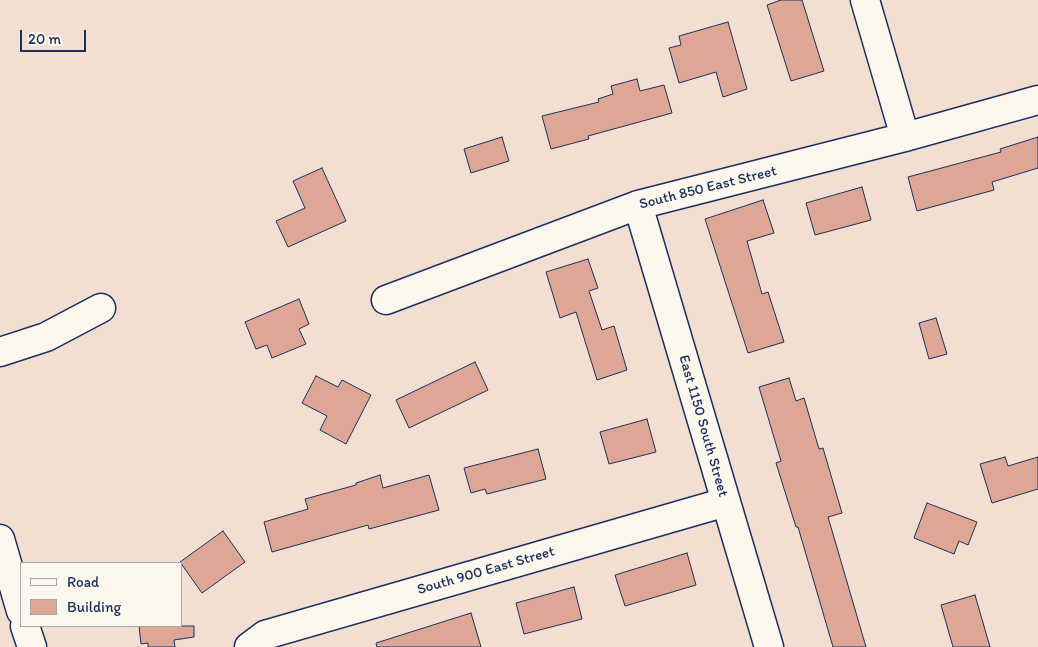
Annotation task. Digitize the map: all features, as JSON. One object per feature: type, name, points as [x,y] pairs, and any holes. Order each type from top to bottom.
[{"type":"street","points":[[865,0],[905,137]]},
{"type":"street","name":"South 850 East Street","points":[[386,300],[638,205],[905,137],[1038,100]]},
{"type":"street","name":"East 1150 South Street","points":[[638,205],[769,647]]},
{"type":"street","points":[[0,352],[46,337],[101,308]]},
{"type":"street","name":"South 900 East Street","points":[[250,647],[265,635],[726,502]]},
{"type":"street","points":[[2,550],[20,609]]},
{"type":"street","points":[[26,627],[32,647]]},
{"type":"building","points":[[781,0],[802,0],[824,71],[791,81],[767,5]]},
{"type":"building","points":[[728,22],[747,89],[723,97],[716,72],[679,83],[669,48],[681,45],[679,36]]},
{"type":"building","points":[[637,79],[640,91],[664,85],[672,113],[588,136],[589,139],[551,149],[542,116],[599,102],[598,99],[613,94],[611,86]]},
{"type":"building","points":[[502,137],[509,161],[471,173],[464,149]]},
{"type":"building","points":[[1038,137],[1038,168],[992,182],[994,190],[917,211],[908,177],[1001,152],[1000,149]]},
{"type":"building","points":[[322,168],[346,221],[288,247],[276,221],[305,208],[293,181]]},
{"type":"building","points":[[862,187],[871,220],[815,235],[806,203]]},
{"type":"building","points":[[763,200],[774,233],[747,241],[762,294],[768,292],[784,342],[748,353],[705,219]]},
{"type":"building","points":[[588,259],[598,288],[589,291],[602,330],[614,326],[627,370],[597,380],[576,312],[560,318],[546,272]]},
{"type":"building","points":[[299,299],[309,324],[299,329],[306,344],[272,358],[267,345],[256,349],[245,322]]},
{"type":"building","points":[[936,318],[947,354],[929,359],[919,323]]},
{"type":"building","points":[[475,362],[488,390],[409,428],[396,400]]},
{"type":"building","points":[[316,376],[338,387],[342,380],[371,395],[346,444],[320,430],[327,416],[302,403]]},
{"type":"building","points":[[789,378],[796,401],[804,398],[819,449],[823,448],[842,513],[828,517],[866,647],[833,647],[798,527],[796,527],[776,463],[781,461],[759,387]]},
{"type":"building","points":[[647,419],[656,452],[609,464],[600,432]]},
{"type":"building","points":[[538,449],[546,479],[487,494],[485,489],[471,493],[464,468]]},
{"type":"building","points":[[1005,457],[1008,466],[1038,457],[1038,489],[992,503],[980,464]]},
{"type":"building","points":[[380,475],[383,488],[429,475],[439,510],[369,529],[368,525],[272,552],[264,522],[308,509],[305,499],[356,485],[356,483]]},
{"type":"building","points":[[927,503],[977,522],[968,545],[959,541],[954,554],[914,538]]},
{"type":"building","points":[[223,531],[245,562],[202,593],[182,565],[182,562],[180,562]]},
{"type":"building","points":[[687,553],[696,585],[625,606],[615,575]]},
{"type":"building","points":[[574,587],[582,619],[524,634],[516,603]]},
{"type":"building","points":[[975,595],[990,647],[953,647],[941,605]]},
{"type":"building","points":[[471,613],[481,647],[377,647],[376,643]]},
{"type":"building","points":[[194,626],[194,637],[174,640],[175,647],[148,647],[148,643],[141,644],[139,627]]}]
